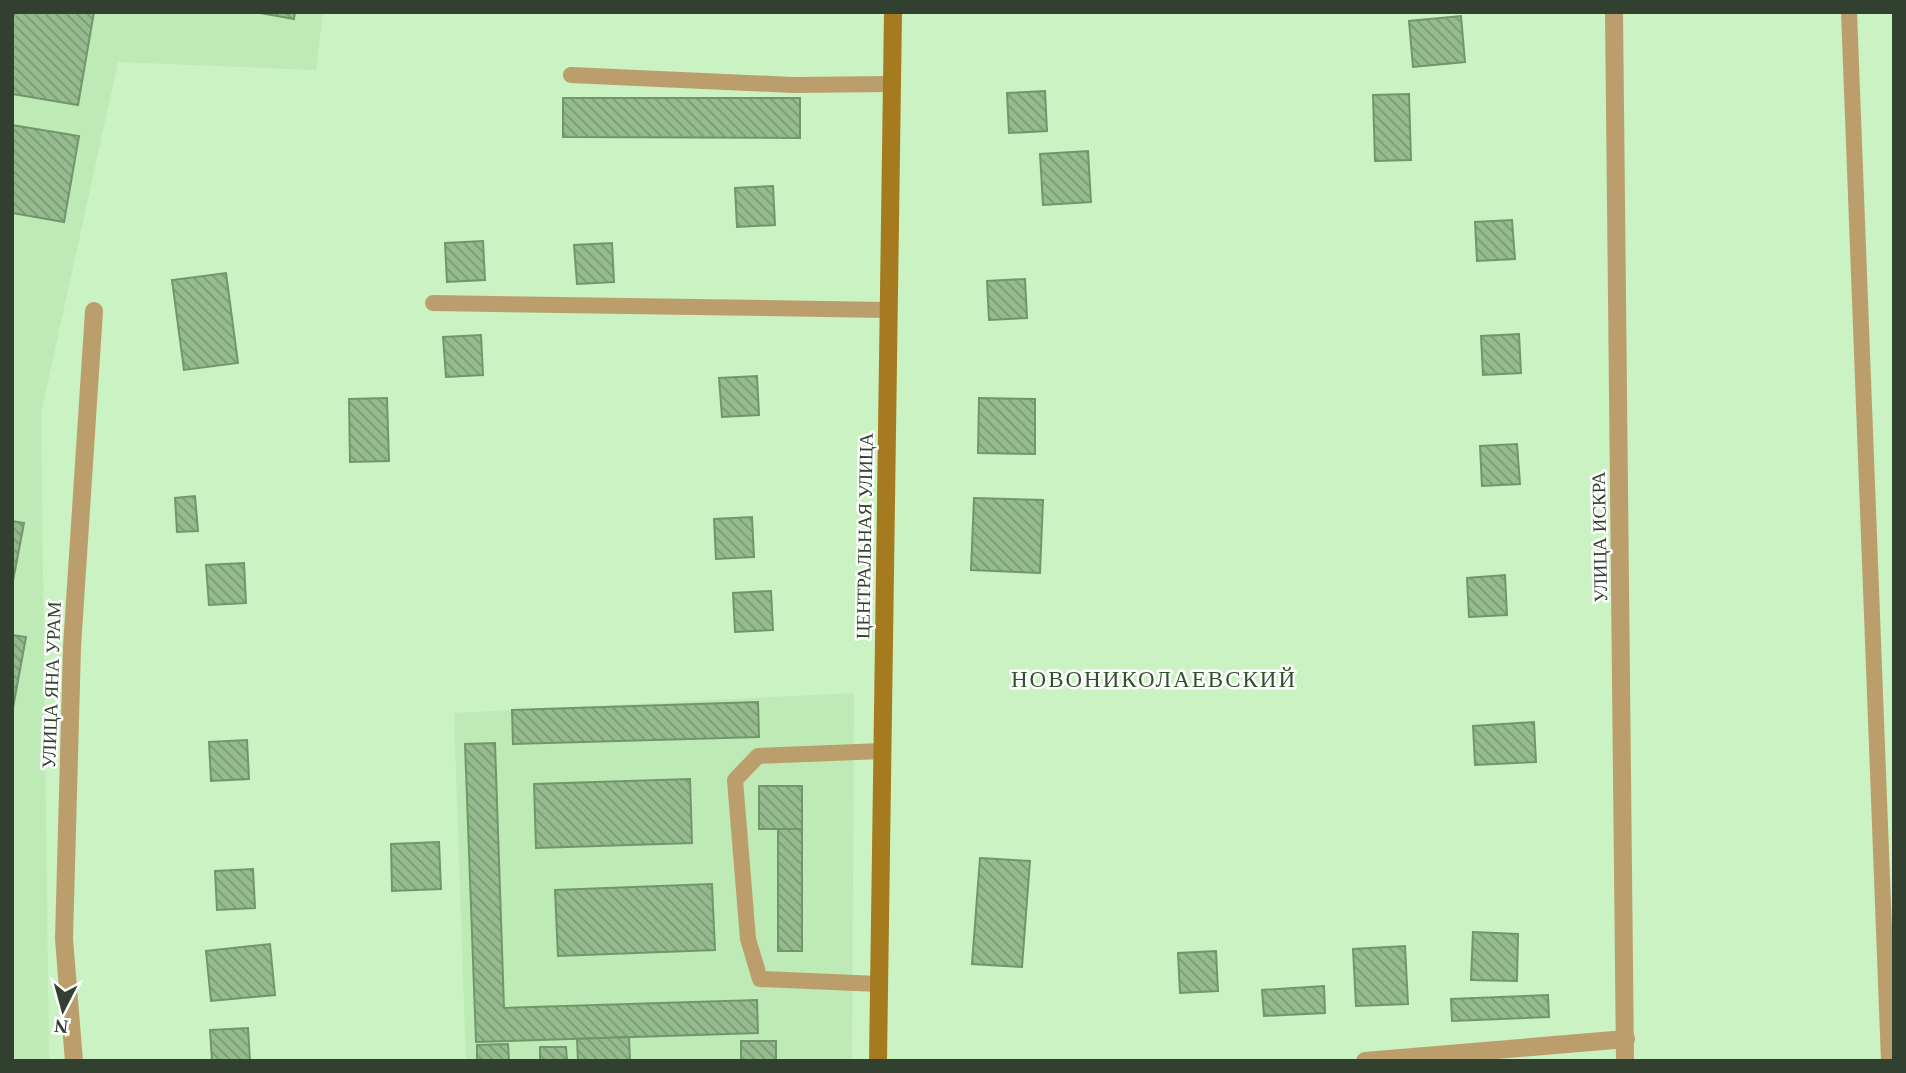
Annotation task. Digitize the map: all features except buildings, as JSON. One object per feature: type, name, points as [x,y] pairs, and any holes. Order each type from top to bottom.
[{"type":"main road","name":"ЦЕНТРАЛЬНАЯ УЛИЦА","points":[[878,1061],[893,12]]},
{"type":"street","name":"УЛИЦА ИСКРА","points":[[1614,12],[1625,1061]]},
{"type":"street","name":"УЛИЦА ЯНА УРАМ","points":[[74,1061],[64,939],[72,647],[94,311]]},
{"type":"street","points":[[1366,1061],[1626,1040]]},
{"type":"lane","points":[[1849,12],[1889,1061]]},
{"type":"lane","points":[[570,75],[793,85],[892,84]]},
{"type":"lane","points":[[433,303],[888,310]]},
{"type":"lane","points":[[879,984],[760,979],[748,939],[735,780],[758,756],[882,751]]},
{"type":"shaded area","points":[[12,12],[323,12],[316,70],[118,62],[41,413],[49,1061],[12,1061]]},
{"type":"shaded area","points":[[854,693],[852,1061],[466,1061],[454,713]]},
{"type":"district","name":"НОВОНИКОЛАЕВСКИЙ","points":[[1154,679]]}]
